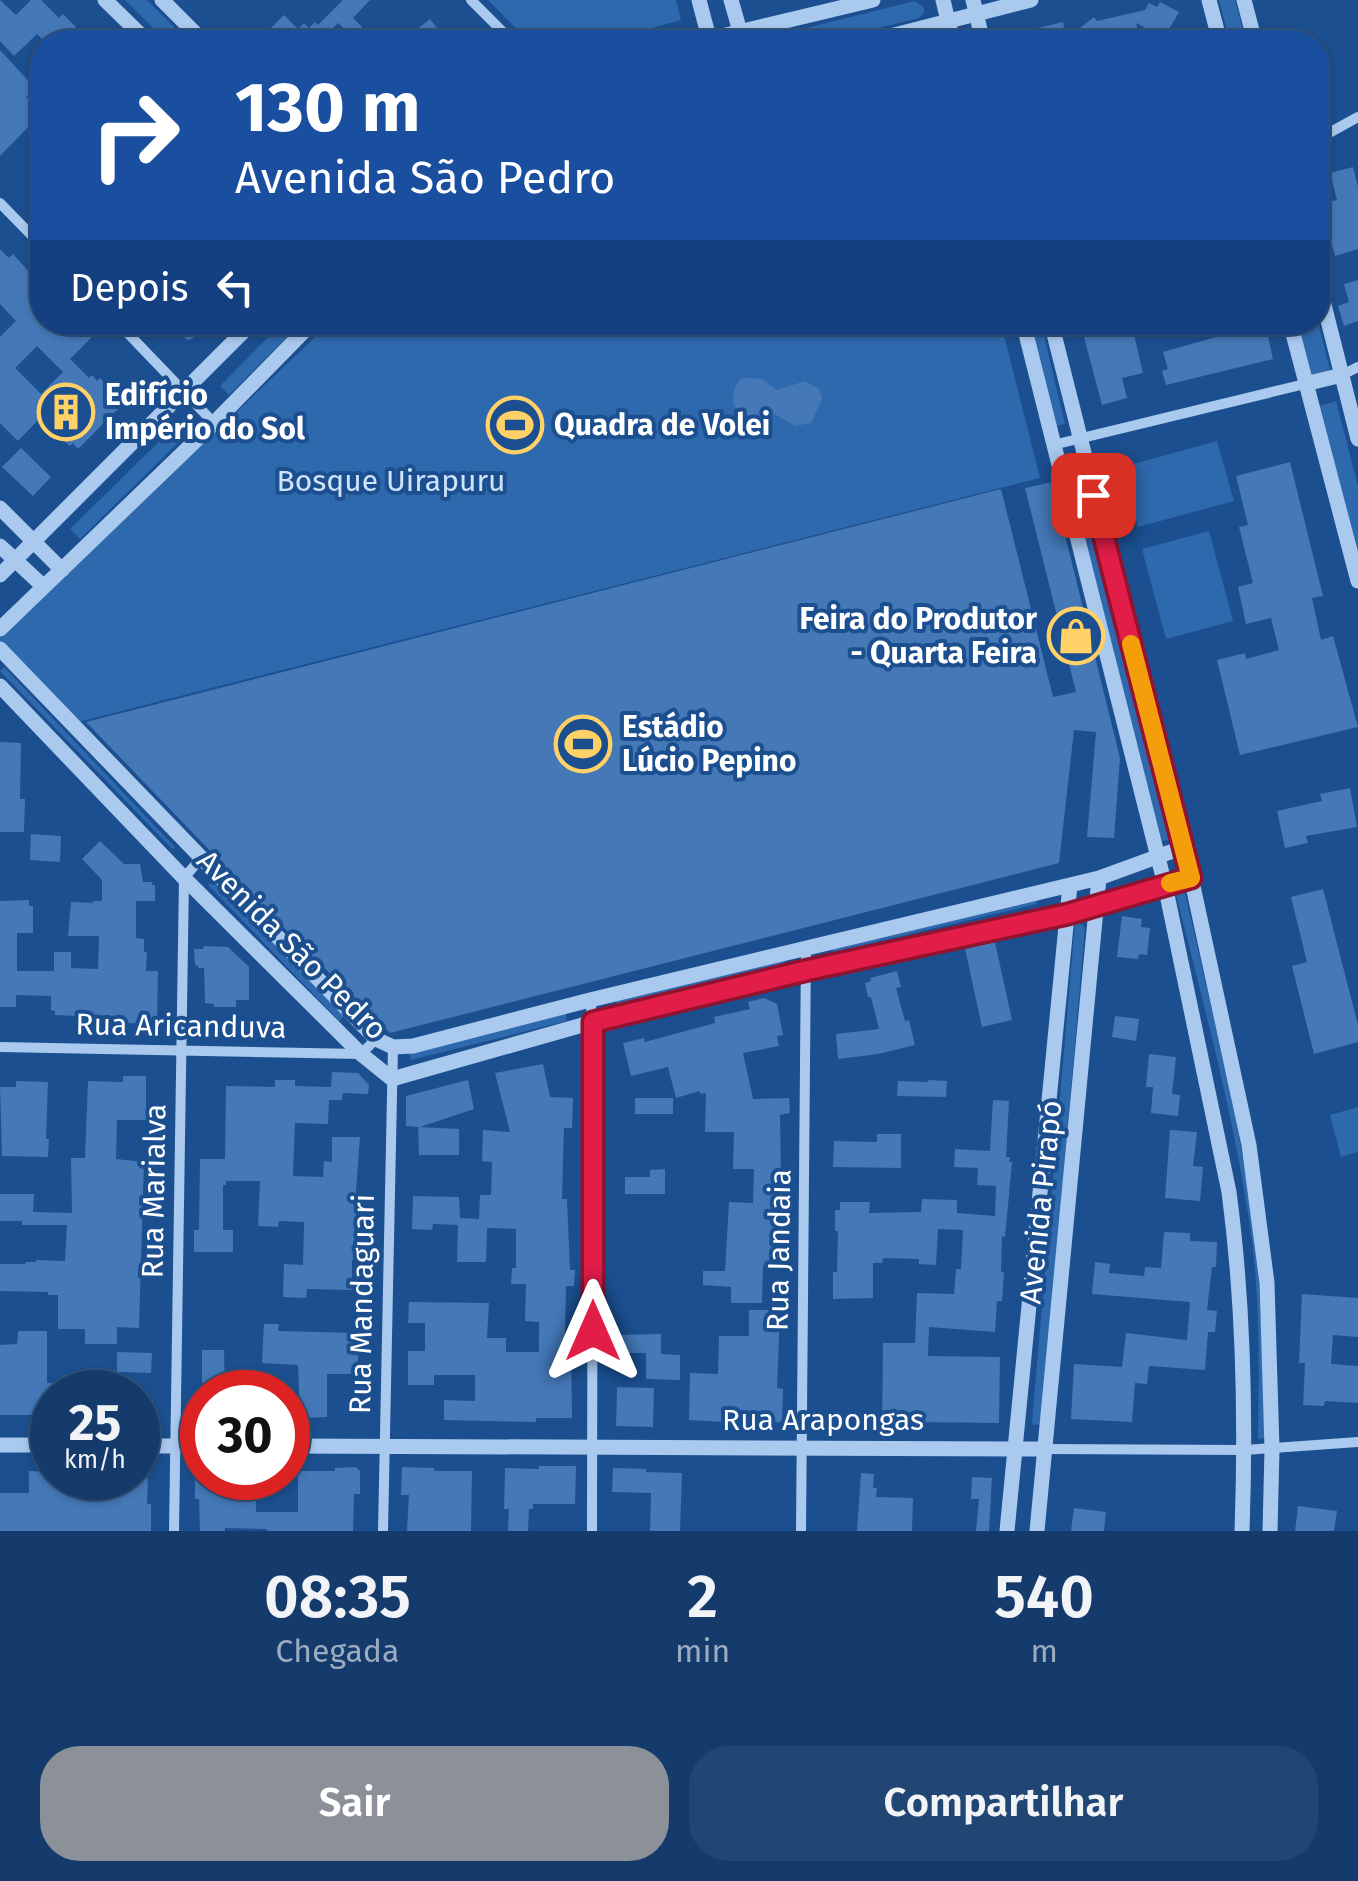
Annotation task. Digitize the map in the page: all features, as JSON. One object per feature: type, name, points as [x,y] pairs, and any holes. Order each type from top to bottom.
[{"type":"street","points":[[105,0],[136,30]]},
{"type":"street","points":[[162,0],[192,30]]},
{"type":"street","points":[[471,0],[501,30]]},
{"type":"street","points":[[699,0],[703,30]]},
{"type":"street","points":[[732,0],[739,30]]},
{"type":"street","points":[[766,30],[873,0]]},
{"type":"street","points":[[943,0],[950,30]]},
{"type":"street","points":[[916,30],[948,22],[974,7],[1032,0]]},
{"type":"street","points":[[1209,0],[1217,30]]},
{"type":"street","points":[[1244,0],[1252,30]]},
{"type":"street","points":[[1330,133],[1358,118]]},
{"type":"street","points":[[0,203],[30,234]]},
{"type":"street","points":[[1330,328],[1358,439]]},
{"type":"street","points":[[129,335],[214,422]]},
{"type":"street","points":[[0,575],[240,335]]},
{"type":"street","points":[[0,629],[301,335]]},
{"type":"street","points":[[1025,335],[1165,885],[1229,1192],[1243,1337],[1242,1531]]},
{"type":"street","points":[[1054,335],[1184,848],[1239,1091],[1263,1238],[1270,1335],[1270,1531]]},
{"type":"street","points":[[1293,335],[1358,580]]},
{"type":"street","points":[[1053,446],[1342,376],[1358,366]]},
{"type":"street","points":[[0,508],[62,570]]},
{"type":"street","points":[[0,546],[44,587]]},
{"type":"street","name":"Avenida São Pedro","points":[[0,649],[376,1038],[393,1047],[413,1046],[1098,878],[1184,848]]},
{"type":"street","name":"Avenida São Pedro","points":[[0,686],[184,878],[361,1054],[392,1079],[593,1022],[808,970],[1068,914],[1191,878]]},
{"type":"street","points":[[184,878],[201,858]]},
{"type":"street","name":"Rua Marialva","points":[[174,1531],[184,878]]},
{"type":"street","name":"Avenida Pirapó","points":[[1037,1531],[1098,878]]},
{"type":"street","name":"Avenida Pirapó","points":[[1008,1531],[1070,885]]},
{"type":"street","name":"Rua Jandaia","points":[[800,1531],[806,947]]},
{"type":"street","points":[[590,1000],[592,1531]]},
{"type":"street","points":[[340,1033],[350,1029],[355,1016]]},
{"type":"street","points":[[361,1054],[376,1038]]},
{"type":"street","name":"Rua Aricanduva","points":[[0,1047],[361,1054]]},
{"type":"street","name":"Rua Mandaguari","points":[[383,1531],[393,1047]]},
{"type":"street","name":"Rua Arapongas","points":[[310,1446],[1272,1450],[1358,1442]]},
{"type":"street","points":[[0,1445],[30,1445]]},
{"type":"street","points":[[160,1446],[180,1446]]},
{"type":"green space","points":[[125,0],[147,0],[177,30],[155,30]]},
{"type":"green space","points":[[488,0],[676,0],[681,20],[645,30],[517,30]]},
{"type":"green space","points":[[1219,0],[1235,0],[1243,30],[1227,30]]},
{"type":"green space","points":[[915,1],[924,8],[919,18],[870,30],[798,30]]},
{"type":"green space","points":[[270,335],[289,335],[229,395],[220,386]]},
{"type":"green space","name":"Bosque Uirapuru","points":[[317,335],[1004,335],[1040,478],[78,722],[0,642],[0,637]]},
{"type":"green space","points":[[1032,335],[1044,335],[1065,424],[1055,426]]},
{"type":"green space","points":[[1301,335],[1321,335],[1330,370],[1312,375]]},
{"type":"green space","points":[[1336,401],[1358,486],[1358,552],[1320,406]]},
{"type":"green space","points":[[184,417],[194,427],[80,539],[70,529]]},
{"type":"green space","points":[[1217,441],[1234,501],[1138,527],[1122,467]]},
{"type":"green space","points":[[1075,465],[1173,839],[1162,841],[1066,468]]},
{"type":"green space","points":[[1209,531],[1233,621],[1166,639],[1142,549]]},
{"type":"green space","points":[[4,667],[175,847],[173,850],[0,671]]},
{"type":"green space","points":[[217,876],[348,1012],[339,1021],[208,885]]},
{"type":"green space","points":[[1184,889],[1232,1097],[1258,1244],[1265,1438],[1258,1439],[1258,1315],[1252,1241],[1228,1109],[1175,891]]},
{"type":"green space","points":[[1035,896],[1037,904],[833,952],[831,944]]},
{"type":"green space","points":[[1075,923],[1085,928],[1042,1424],[1033,1425],[1032,1422]]},
{"type":"green space","points":[[783,956],[786,965],[617,1007],[615,997]]},
{"type":"green space","points":[[565,1011],[567,1021],[411,1060],[408,1051]]},
{"type":"green space","points":[[1358,1107],[1358,1152],[1341,1157],[1330,1115]]},
{"type":"building","points":[[0,0],[16,15],[31,0],[41,0],[59,18],[63,14],[76,27],[30,30],[30,41],[14,56],[0,41]]},
{"type":"building","points":[[343,0],[370,0],[353,18],[362,27],[359,30],[346,30],[338,23],[331,30],[269,30],[284,15],[298,29],[304,23],[309,28],[315,22],[318,25]]},
{"type":"building","points":[[1160,2],[1179,12],[1169,30],[1149,30],[1136,23],[1138,30],[1080,28],[1094,17],[1097,21],[1145,10],[1149,3],[1157,7]]},
{"type":"building","points":[[430,19],[439,30],[416,30]]},
{"type":"building","points":[[1063,22],[1065,30],[1030,30]]},
{"type":"building","points":[[0,50],[30,83],[26,97],[30,101],[30,125],[0,156]]},
{"type":"building","points":[[1353,167],[1358,187],[1358,249],[1335,256],[1330,237],[1330,202],[1337,200],[1330,173]]},
{"type":"building","points":[[0,249],[9,258],[13,254],[30,273],[30,335],[90,335],[70,359],[89,378],[100,378],[120,399],[122,405],[78,449],[40,418],[18,441],[0,423],[0,337],[16,321],[0,304]],"holes":[[[37,346],[63,372],[41,394],[15,368]]]},
{"type":"building","points":[[1358,280],[1358,321],[1344,326],[1338,306],[1349,302],[1344,284]]},
{"type":"building","points":[[1083,335],[1134,335],[1143,373],[1122,378],[1127,398],[1102,405]]},
{"type":"building","points":[[1223,335],[1268,335],[1273,359],[1166,385],[1162,371],[1168,369],[1163,352]]},
{"type":"building","points":[[740,379],[762,379],[777,390],[805,381],[819,389],[822,399],[811,423],[795,426],[769,411],[764,417],[753,417],[737,411],[734,390]]},
{"type":"building","points":[[21,448],[51,477],[33,496],[2,467]]},
{"type":"building","points":[[1290,462],[1323,596],[1312,598],[1321,640],[1333,636],[1358,727],[1240,755],[1217,660],[1245,653],[1246,659],[1279,650],[1271,618],[1246,624],[1238,587],[1253,583],[1239,527],[1248,525],[1236,476]]},
{"type":"building","name":"Estádio Lúcio Pepino","points":[[1052,482],[1120,758],[1114,838],[1087,837],[1096,732],[1074,730],[1059,863],[390,1033],[86,722],[1001,489],[1053,697],[1076,692],[1025,488]]},
{"type":"building","points":[[0,742],[21,743],[24,832],[0,832]]},
{"type":"building","points":[[1350,788],[1357,827],[1306,836],[1308,843],[1285,848],[1277,811],[1322,801],[1320,794]]},
{"type":"building","points":[[31,834],[61,836],[60,862],[30,860]]},
{"type":"building","points":[[100,841],[124,864],[140,864],[143,882],[155,885],[155,901],[136,901],[136,938],[144,939],[146,971],[158,971],[157,1024],[55,1015],[51,996],[16,995],[16,1007],[0,1007],[0,901],[29,900],[29,906],[33,906],[33,933],[17,933],[17,971],[54,971],[54,952],[71,952],[71,968],[98,969],[99,936],[68,936],[71,902],[102,901],[102,880],[82,859]]},
{"type":"building","points":[[1323,889],[1358,1025],[1358,1042],[1314,1054],[1292,966],[1307,962],[1291,897]]},
{"type":"building","points":[[1122,916],[1142,919],[1141,927],[1150,928],[1147,955],[1139,954],[1138,959],[1117,957]]},
{"type":"building","points":[[995,942],[1012,1020],[982,1027],[965,949]]},
{"type":"building","points":[[228,947],[249,967],[249,1000],[236,1000],[236,1007],[205,1003],[204,968],[195,965],[194,949]]},
{"type":"building","points":[[897,971],[901,987],[896,988],[915,1045],[838,1059],[836,1034],[879,1029],[865,983]]},
{"type":"building","points":[[764,998],[777,1004],[783,1035],[777,1036],[779,1046],[743,1053],[753,1099],[789,1098],[790,1113],[780,1115],[782,1232],[778,1232],[777,1266],[763,1265],[762,1303],[731,1303],[731,1287],[703,1285],[703,1271],[725,1271],[729,1202],[753,1203],[754,1169],[733,1169],[734,1132],[705,1132],[706,1093],[676,1098],[668,1067],[631,1076],[623,1043],[644,1038],[645,1042],[715,1023],[714,1017],[750,1009],[748,1002]]},
{"type":"building","points":[[1115,1016],[1139,1019],[1136,1041],[1112,1037]]},
{"type":"building","points":[[1149,1054],[1176,1057],[1172,1094],[1180,1095],[1178,1116],[1151,1113],[1153,1087],[1146,1087]]},
{"type":"building","points":[[543,1064],[550,1097],[573,1098],[572,1128],[564,1128],[562,1199],[567,1199],[570,1270],[575,1270],[574,1286],[566,1286],[565,1334],[571,1333],[572,1418],[536,1418],[536,1422],[444,1420],[444,1400],[475,1401],[475,1375],[434,1375],[434,1385],[408,1385],[408,1351],[425,1351],[425,1323],[408,1323],[409,1302],[489,1303],[487,1338],[506,1338],[506,1352],[539,1352],[539,1322],[525,1321],[526,1284],[511,1284],[512,1268],[516,1268],[516,1229],[487,1228],[486,1262],[457,1262],[458,1225],[433,1224],[432,1230],[412,1229],[413,1196],[459,1197],[460,1218],[479,1219],[480,1195],[491,1195],[492,1162],[482,1161],[483,1130],[510,1132],[495,1073]]},
{"type":"building","points":[[332,1072],[358,1073],[369,1085],[368,1094],[343,1093],[342,1100],[329,1100],[328,1124],[295,1123],[293,1176],[323,1177],[324,1161],[332,1162],[332,1137],[360,1137],[356,1191],[360,1250],[356,1250],[356,1260],[352,1260],[352,1290],[307,1289],[306,1298],[283,1297],[284,1264],[303,1265],[304,1222],[279,1221],[278,1227],[258,1226],[260,1181],[226,1181],[223,1230],[233,1230],[233,1252],[194,1252],[194,1230],[199,1230],[200,1159],[225,1159],[226,1086],[275,1087],[275,1080],[295,1080],[295,1086],[331,1087]]},
{"type":"building","points":[[123,1076],[146,1076],[146,1120],[117,1120],[116,1159],[144,1162],[139,1328],[117,1327],[117,1344],[85,1344],[85,1329],[58,1329],[58,1295],[0,1291],[0,1264],[65,1261],[67,1225],[0,1221],[0,1194],[34,1194],[33,1212],[72,1213],[71,1158],[85,1158],[88,1081],[123,1082]]},
{"type":"building","points":[[468,1080],[474,1109],[420,1127],[406,1126],[406,1096]]},
{"type":"building","points":[[16,1081],[48,1082],[48,1157],[2,1156],[0,1087],[16,1087]]},
{"type":"building","points":[[898,1081],[947,1081],[946,1097],[897,1096]]},
{"type":"building","points":[[635,1098],[673,1098],[673,1114],[635,1114]]},
{"type":"building","points":[[993,1100],[1009,1101],[1006,1157],[1012,1162],[1005,1237],[1002,1236],[1002,1301],[997,1301],[995,1332],[929,1327],[928,1356],[1000,1357],[999,1423],[913,1422],[913,1428],[882,1427],[883,1343],[915,1343],[917,1293],[954,1294],[956,1269],[961,1269],[963,1230],[938,1229],[936,1265],[919,1264],[919,1259],[883,1258],[882,1263],[873,1263],[873,1298],[833,1299],[838,1231],[835,1210],[840,1210],[840,1202],[870,1202],[869,1213],[921,1212],[922,1199],[957,1200],[957,1213],[995,1216],[996,1186],[977,1185],[978,1168],[954,1167],[955,1149],[990,1151]]},
{"type":"building","points":[[418,1127],[459,1129],[459,1155],[419,1155]]},
{"type":"building","points":[[1170,1130],[1197,1132],[1193,1166],[1203,1167],[1200,1201],[1165,1198]]},
{"type":"building","points":[[877,1134],[901,1134],[901,1168],[833,1167],[834,1141],[877,1142]]},
{"type":"building","points":[[665,1169],[665,1194],[625,1194],[625,1177],[650,1177],[650,1170]]},
{"type":"building","points":[[1164,1232],[1190,1233],[1190,1241],[1217,1242],[1207,1310],[1217,1311],[1215,1332],[1208,1332],[1205,1370],[1149,1366],[1147,1384],[1135,1383],[1132,1422],[1071,1419],[1074,1364],[1122,1367],[1126,1333],[1187,1340],[1190,1302],[1092,1294],[1095,1262],[1110,1264],[1109,1273],[1144,1276],[1145,1267],[1161,1268]]},
{"type":"building","points":[[1302,1294],[1358,1298],[1358,1337],[1333,1335],[1331,1364],[1358,1366],[1358,1403],[1325,1401],[1324,1406],[1303,1405],[1305,1363],[1299,1363]]},
{"type":"building","points":[[749,1310],[780,1310],[777,1388],[783,1389],[782,1422],[689,1420],[690,1373],[718,1374],[719,1336],[749,1336]]},
{"type":"building","points":[[264,1324],[279,1324],[278,1331],[358,1333],[358,1374],[327,1374],[327,1417],[310,1418],[310,1370],[298,1370],[298,1365],[262,1363]]},
{"type":"building","points":[[18,1331],[47,1331],[47,1370],[30,1370],[30,1415],[0,1415],[0,1345],[17,1344]]},
{"type":"building","points":[[661,1334],[661,1354],[680,1355],[680,1380],[646,1379],[646,1353],[617,1353],[616,1335]]},
{"type":"building","points":[[202,1350],[224,1350],[224,1370],[202,1370]]},
{"type":"building","points":[[117,1352],[152,1353],[151,1370],[117,1370]]},
{"type":"building","points":[[617,1387],[654,1388],[653,1427],[616,1426]]},
{"type":"building","points":[[576,1466],[575,1504],[533,1504],[533,1509],[529,1509],[528,1531],[508,1531],[505,1468]]},
{"type":"building","points":[[356,1467],[360,1471],[360,1494],[354,1494],[353,1531],[200,1531],[199,1500],[256,1500],[256,1512],[298,1512],[298,1500],[310,1500],[310,1471]]},
{"type":"building","points":[[402,1467],[472,1471],[471,1531],[407,1531],[409,1495],[401,1495]]},
{"type":"building","points":[[613,1468],[682,1473],[680,1531],[650,1531],[651,1493],[612,1492]]},
{"type":"building","points":[[29,1471],[30,1500],[147,1500],[151,1504],[151,1531],[0,1531],[0,1493],[29,1493]]},
{"type":"building","points":[[861,1473],[874,1474],[876,1497],[913,1498],[912,1531],[857,1531]]},
{"type":"building","points":[[972,1477],[992,1478],[989,1531],[976,1531],[979,1499],[971,1499]]},
{"type":"building","points":[[1298,1506],[1337,1511],[1334,1531],[1295,1531]]},
{"type":"building","points":[[1074,1508],[1106,1512],[1104,1531],[1071,1531]]},
{"type":"slow traffic","points":[[1131,644],[1191,878],[1170,883]]},
{"type":"place","name":"Edifício Império do Sol","points":[[66,412]]},
{"type":"place","name":"Quadra de Volei","points":[[515,425]]},
{"type":"place","name":"Feira do Produtor - Quarta Feira","points":[[1076,636]]},
{"type":"place","name":"Estádio Lúcio Pepino","points":[[583,744]]},
{"type":"route","points":[[593,1331],[593,1022],[808,970],[1068,914],[1191,878],[1093,495]]}]
